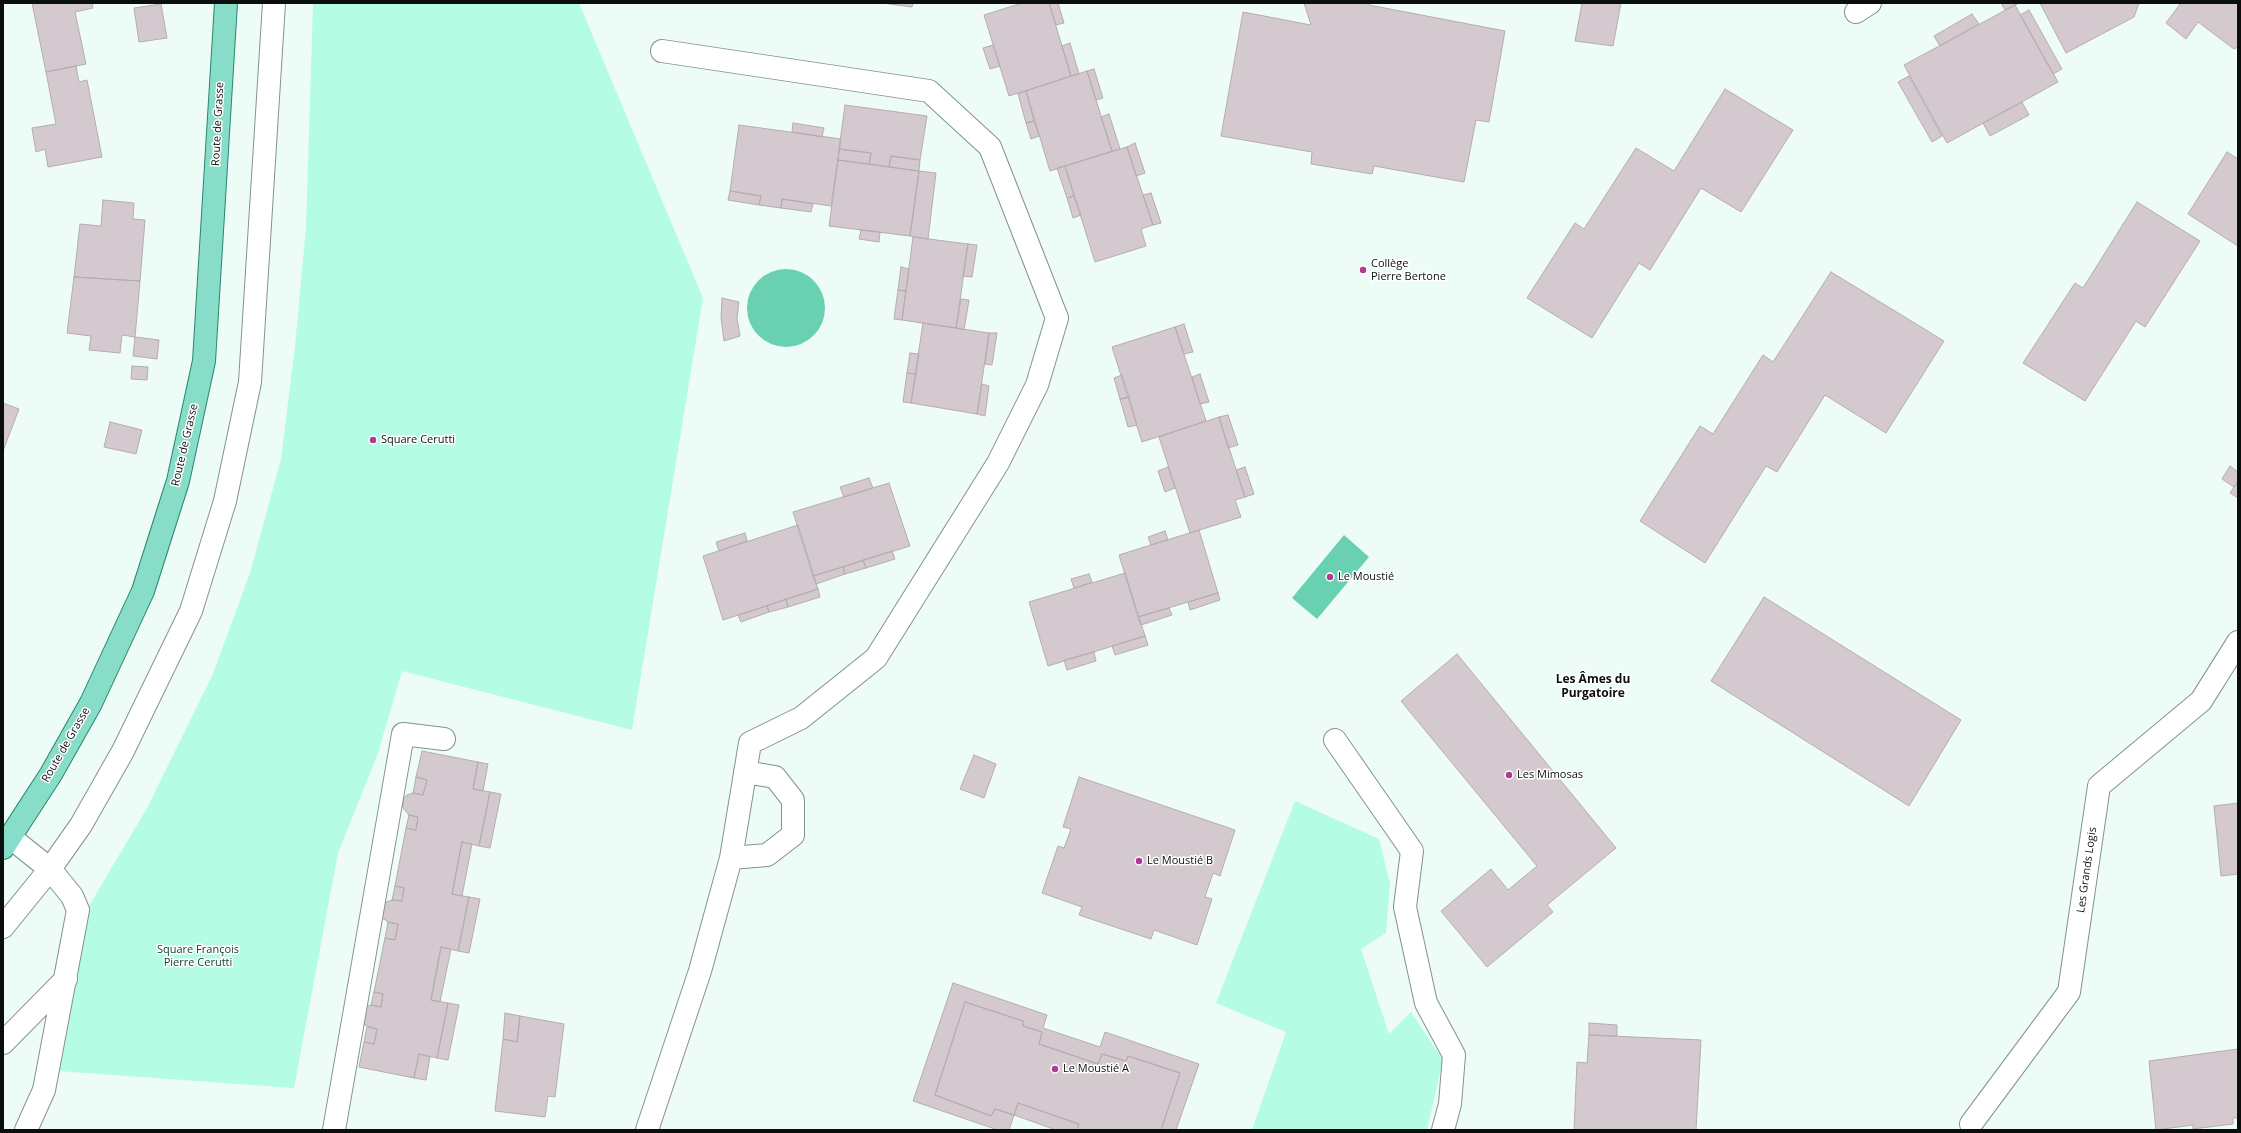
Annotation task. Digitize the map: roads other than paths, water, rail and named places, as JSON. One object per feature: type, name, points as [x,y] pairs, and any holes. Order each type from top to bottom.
[{"type":"main road","name":"Route de Grasse","points":[[7,843],[51,774],[91,702],[143,592],[178,481],[204,362],[226,3]]},
{"type":"street","points":[[3,926],[50,869],[92,808],[123,751],[191,611],[225,501],[250,382],[274,3]]},
{"type":"street","points":[[647,1130],[700,972],[731,858],[750,743],[801,718],[876,658],[998,463],[1037,385],[1056,318],[990,147],[929,91],[662,51]]},
{"type":"street","name":"Les Grands Logis","points":[[1971,1124],[2069,992],[2099,786],[2201,701],[2238,642]]},
{"type":"street","points":[[334,1130],[403,734],[444,739]]},
{"type":"street","points":[[1336,740],[1412,851],[1404,907],[1426,1003],[1454,1055],[1450,1104],[1443,1130]]},
{"type":"street","points":[[731,858],[767,855],[793,835],[793,800],[775,777],[745,772]]},
{"type":"street","points":[[7,843],[50,869],[72,896],[78,910],[44,1090],[26,1130]]},
{"type":"street","points":[[3,1043],[66,979]]},
{"type":"place","name":"Collège Pierre Bertone","points":[[1363,270]]},
{"type":"place","name":"Square Cerutti","points":[[373,440]]},
{"type":"place","name":"Le Moustié","points":[[1330,577]]},
{"type":"place","name":"Les Mimosas","points":[[1509,775]]},
{"type":"place","name":"Le Moustié B","points":[[1139,861]]},
{"type":"place","name":"Le Moustié A","points":[[1055,1069]]},
{"type":"district","name":"Les Âmes du Purgatoire","points":[[1593,687]]},
{"type":"park label","name":"Square François Pierre Cerutti","points":[[198,956]]}]
